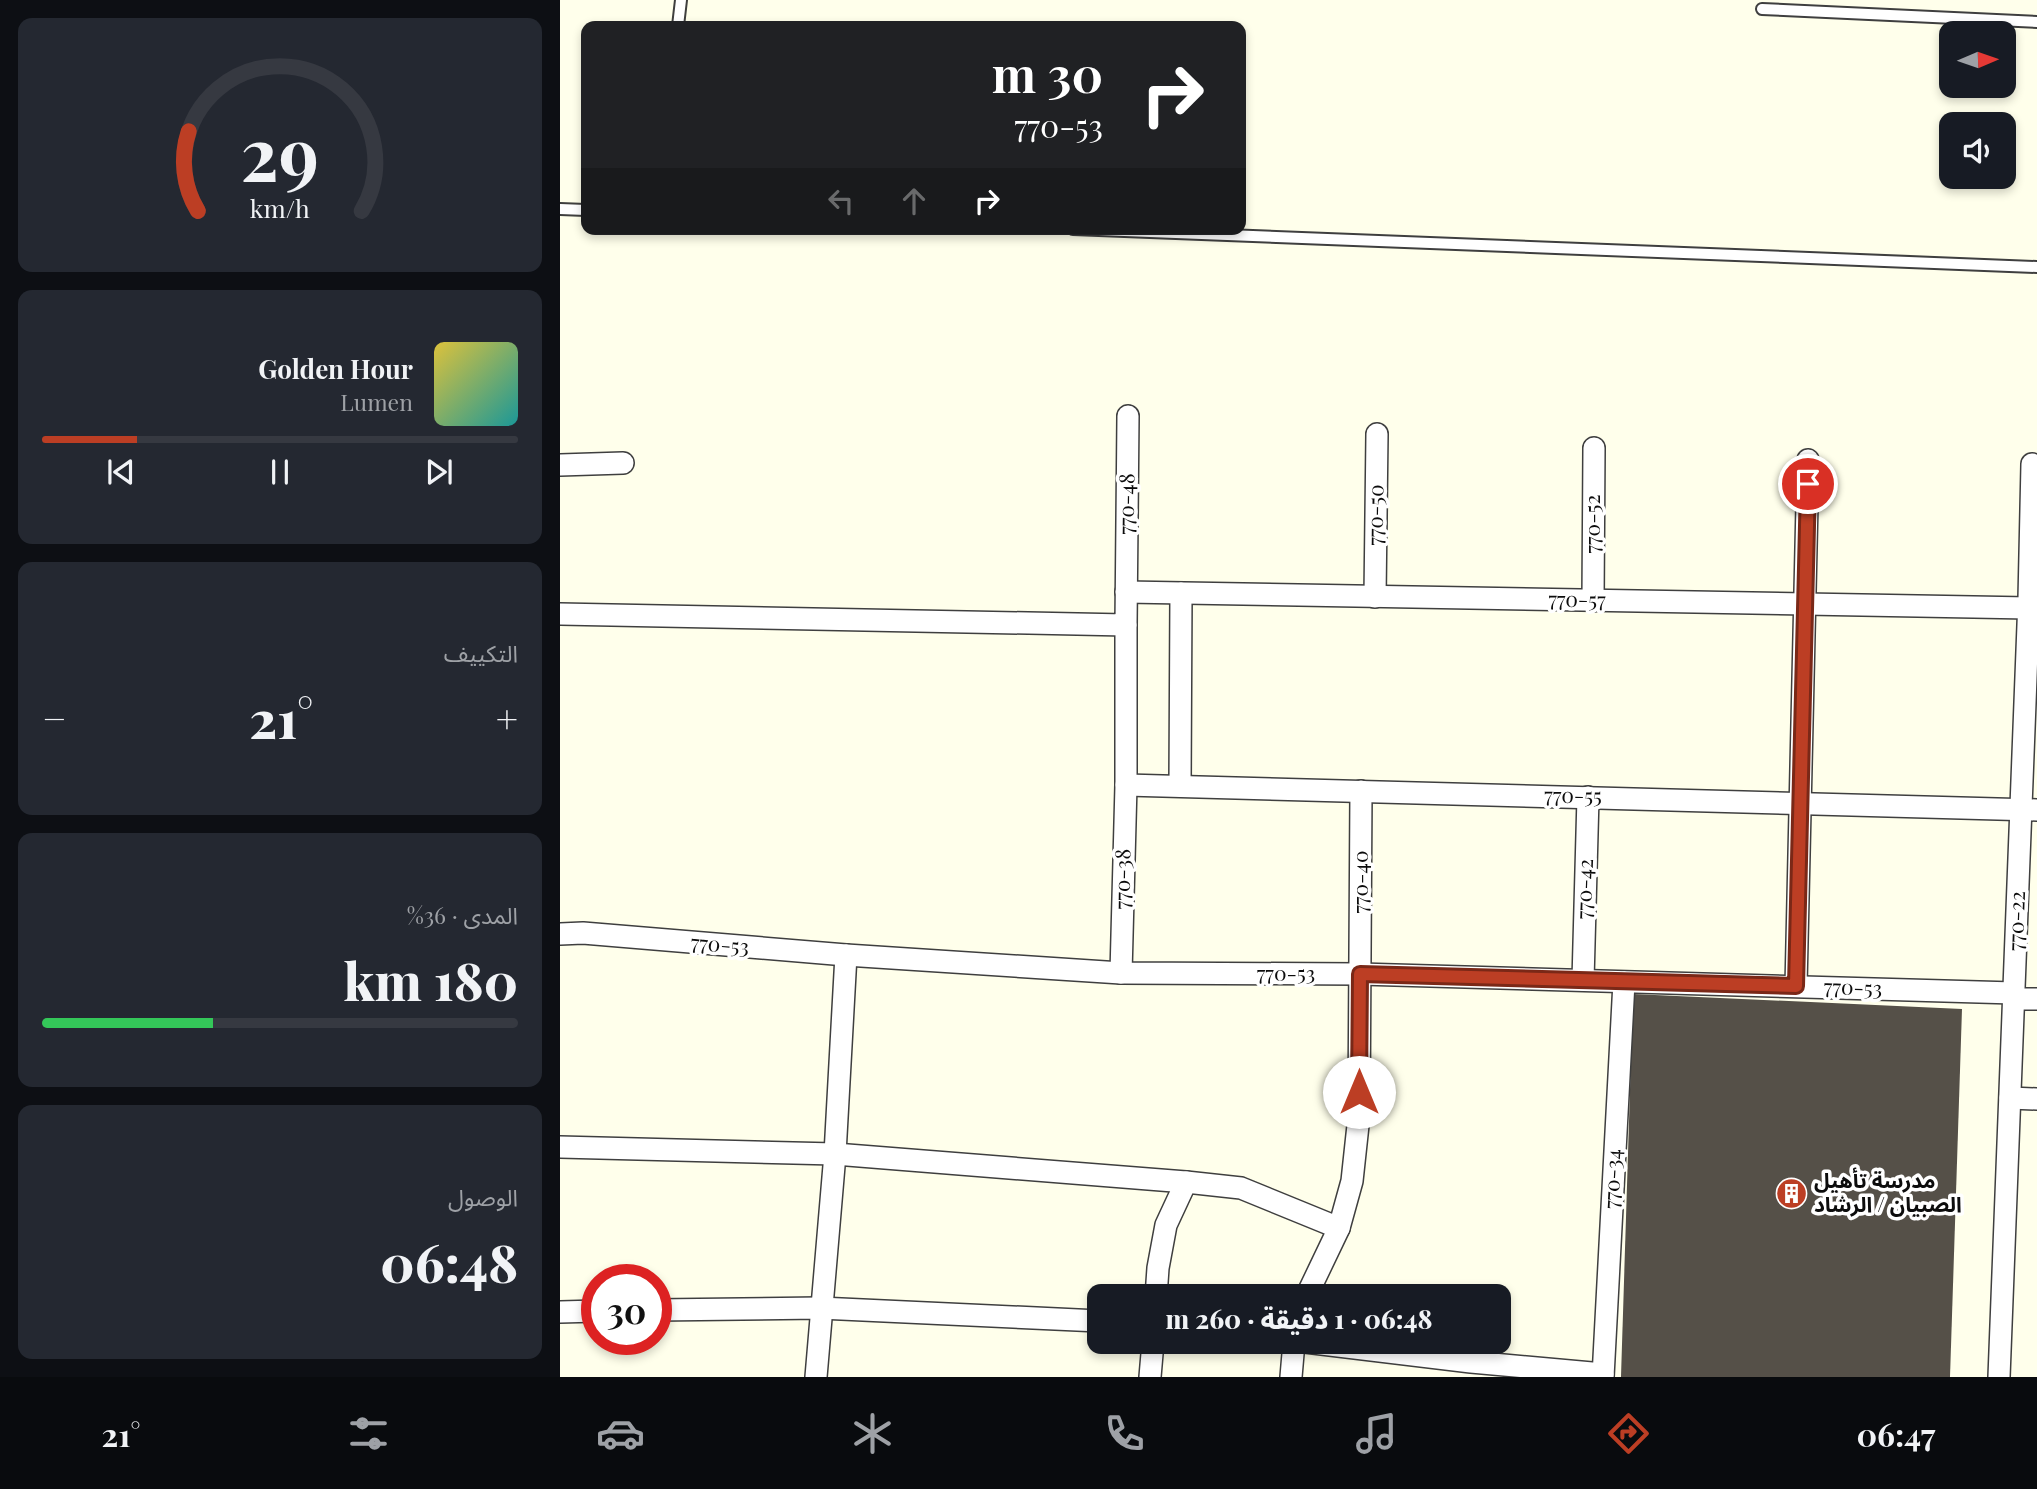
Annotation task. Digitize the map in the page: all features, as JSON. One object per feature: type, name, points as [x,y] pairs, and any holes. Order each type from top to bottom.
[{"type":"street","name":"770-48","points":[[1126,625],[1128,416]]},
{"type":"street","name":"770-50","points":[[1375,597],[1377,434]]},
{"type":"street","name":"770-52","points":[[1593,601],[1594,448]]},
{"type":"street","points":[[1796,986],[1808,460]]},
{"type":"street","points":[[560,465],[623,463]]},
{"type":"street","name":"770-22","points":[[1999,1377],[2014,996],[2029,809],[2032,464]]},
{"type":"street","name":"770-57","points":[[1126,592],[1805,604],[2032,602]]},
{"type":"street","points":[[1180,786],[1181,593]]},
{"type":"street","points":[[560,614],[1126,625]]},
{"type":"street","name":"770-38","points":[[1121,973],[1126,625]]},
{"type":"street","name":"770-55","points":[[1125,785],[2029,809]]},
{"type":"street","name":"770-40","points":[[1312,1284],[1339,1228],[1352,1181],[1359,1116],[1361,791]]},
{"type":"street","name":"770-42","points":[[1583,981],[1588,797]]},
{"type":"street","name":"770-53","points":[[560,934],[583,933],[846,955],[1121,973],[1360,974],[1796,986],[2037,999]]},
{"type":"street","points":[[816,1377],[835,1154],[846,955]]},
{"type":"street","name":"770-34","points":[[1603,1375],[1624,982]]},
{"type":"street","points":[[2010,1098],[2037,1100]]},
{"type":"street","points":[[560,1147],[835,1154],[1186,1182],[1241,1188],[1339,1228]]},
{"type":"street","points":[[1157,1284],[1166,1225],[1186,1182]]},
{"type":"street","points":[[672,1310],[820,1308],[1087,1320]]},
{"type":"street","points":[[560,1312],[581,1311]]},
{"type":"street","points":[[1150,1377],[1152,1354]]},
{"type":"street","points":[[1291,1377],[1293,1354]]},
{"type":"street","points":[[1376,1354],[1469,1370],[1603,1375]]},
{"type":"lane","points":[[679,21],[681,0]]},
{"type":"lane","points":[[1762,9],[2037,22]]},
{"type":"lane","points":[[560,209],[581,210]]},
{"type":"lane","points":[[1225,235],[2037,267]]},
{"type":"building","name":"مدرسة تأهيل الصبيان / الرشاد","points":[[1633,994],[1962,1009],[1950,1377],[1621,1377]]},
{"type":"place","name":"مدرسة تأهيل الصبيان / الرشاد","points":[[1791,1193]]},
{"type":"route","points":[[1359,1092],[1360,974],[1796,986],[1808,484]]}]
